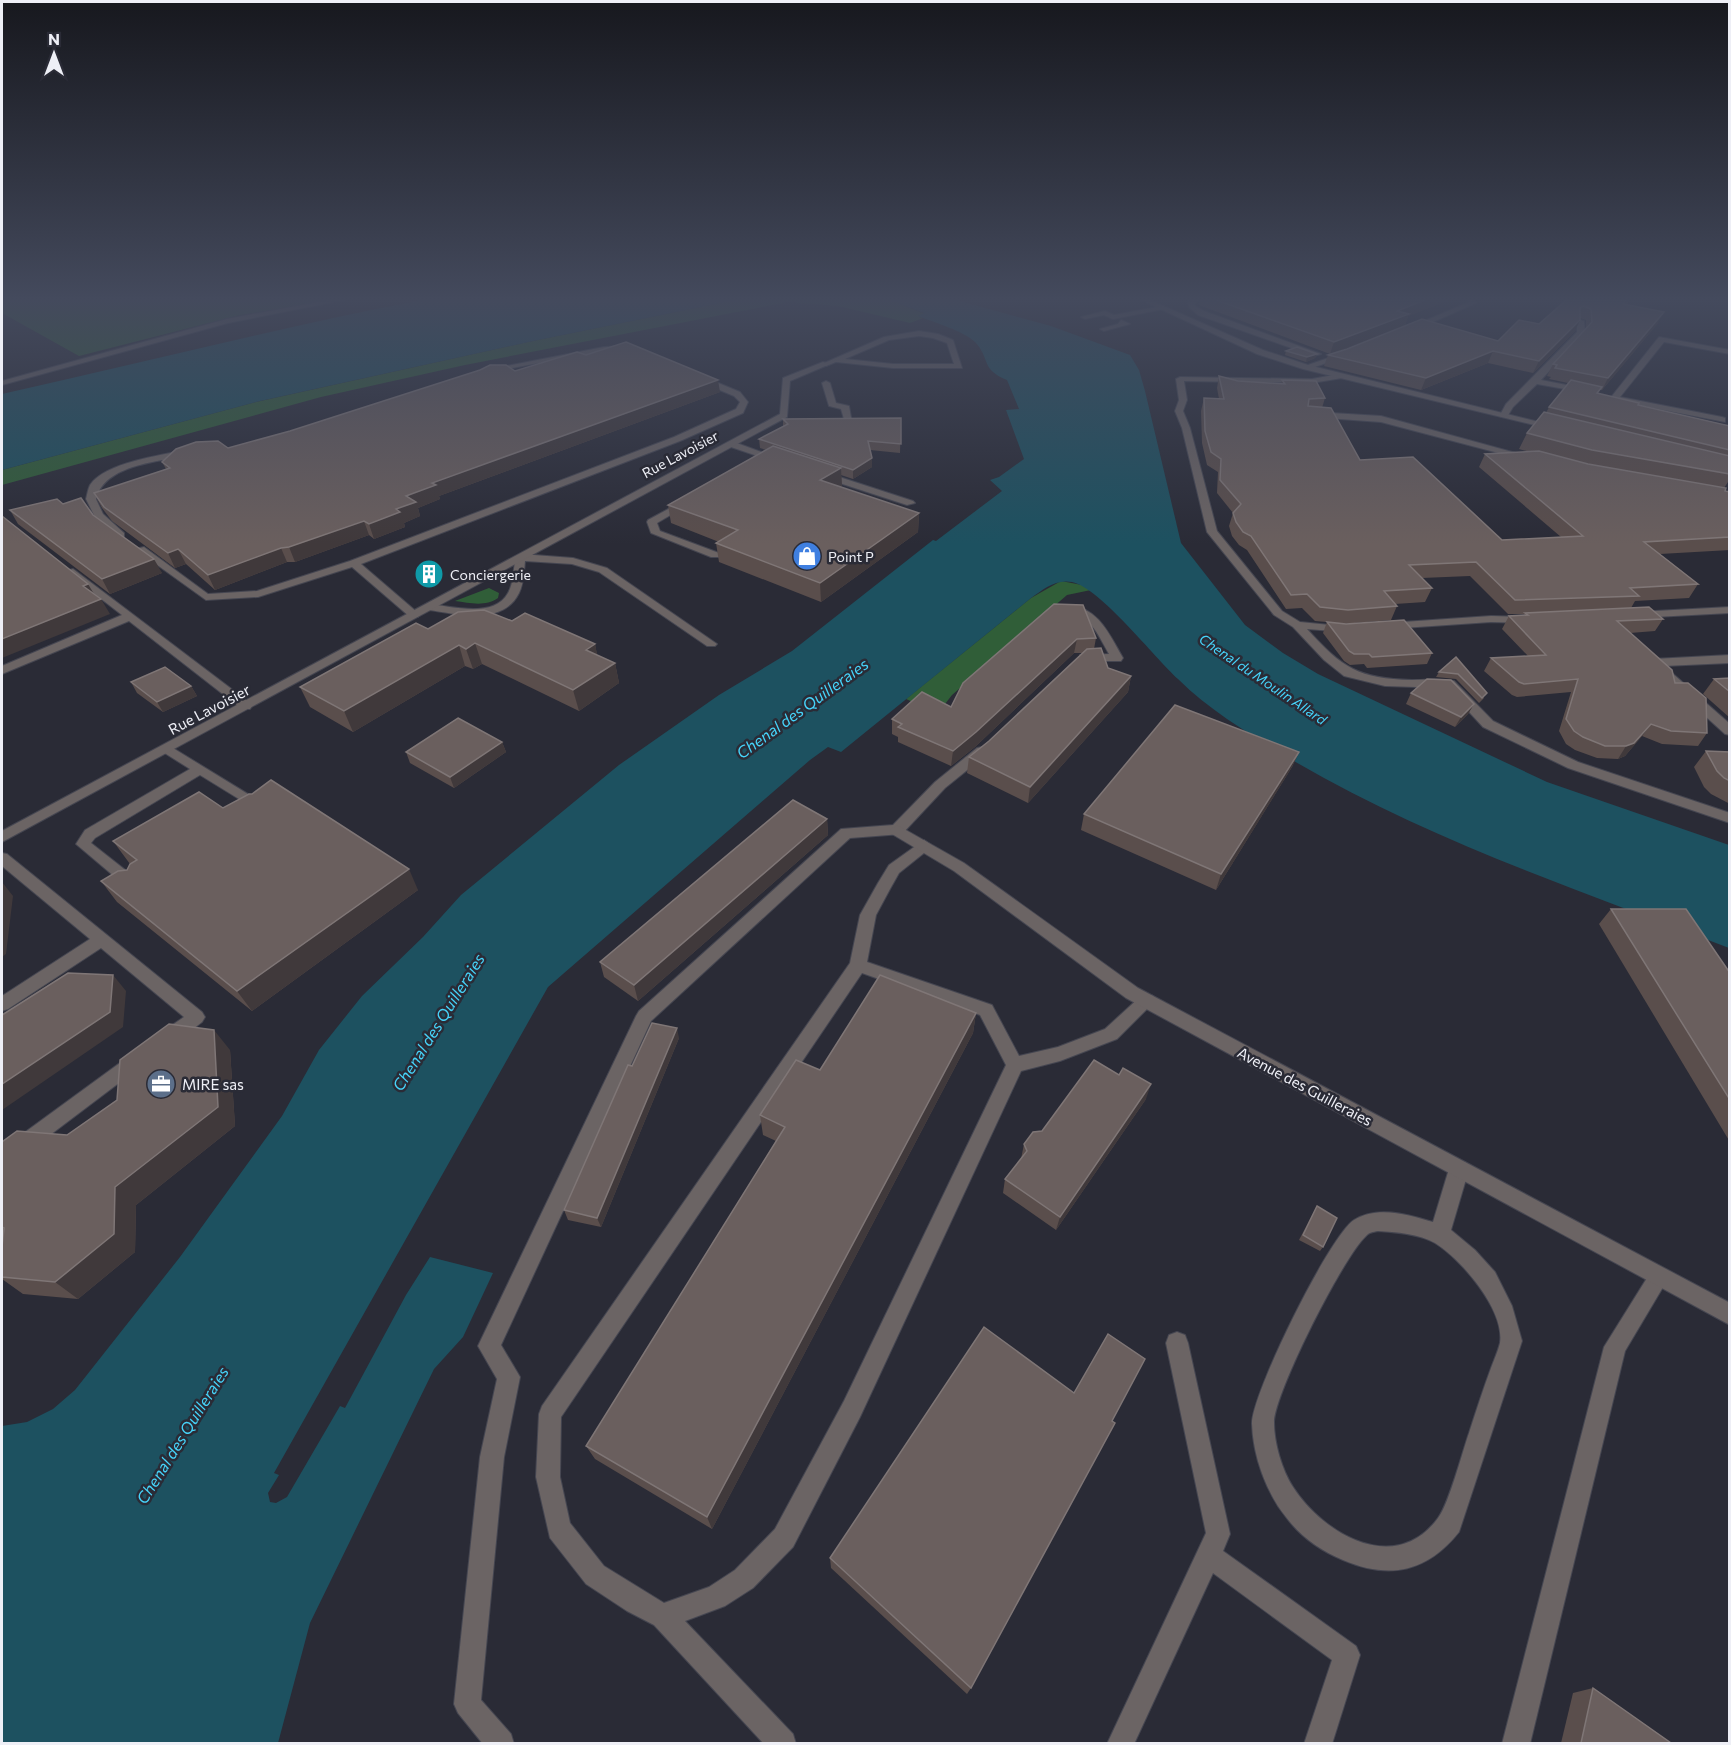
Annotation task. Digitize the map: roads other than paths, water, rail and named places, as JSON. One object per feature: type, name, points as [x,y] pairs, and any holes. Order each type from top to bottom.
[{"type":"street","points":[[201,451],[148,461],[99,478],[91,492],[92,505],[106,525],[206,597],[258,594],[354,563],[677,439],[740,411],[744,402],[737,394],[706,381]]},
{"type":"street","points":[[771,423],[784,415],[786,381]]},
{"type":"street","points":[[1180,381],[1183,400],[1179,411],[1186,428],[1212,532],[1278,613],[1297,625],[1318,648],[1347,672],[1385,682],[1450,684],[1488,724],[1573,765],[1730,818]]},
{"type":"street","points":[[1362,381],[1560,429]]},
{"type":"street","points":[[1504,415],[1509,406],[1535,381]]},
{"type":"street","points":[[1537,381],[1592,393]]},
{"type":"street","points":[[1615,398],[1628,381]]},
{"type":"street","points":[[826,383],[833,406],[845,406],[849,421],[827,422]]},
{"type":"street","points":[[1604,396],[1726,418],[1724,425],[1730,429]]},
{"type":"street","points":[[1309,415],[1381,419],[1540,461]]},
{"type":"street","points":[[771,423],[793,422]]},
{"type":"street","name":"Rue Lavoisier","points":[[2,837],[771,423]]},
{"type":"street","points":[[731,444],[789,464]]},
{"type":"street","points":[[756,463],[767,457]]},
{"type":"street","points":[[811,471],[910,503]]},
{"type":"street","points":[[694,498],[652,522],[656,533],[715,555]]},
{"type":"street","points":[[429,607],[471,611],[498,608],[514,592],[521,557],[573,561],[603,570],[711,644]]},
{"type":"street","points":[[354,563],[414,615]]},
{"type":"street","points":[[66,567],[246,706]]},
{"type":"street","points":[[1068,608],[1080,608],[1093,617],[1117,658],[1080,658],[1072,666]]},
{"type":"street","points":[[1623,615],[1730,610]]},
{"type":"street","points":[[2,670],[130,616]]},
{"type":"street","points":[[1377,627],[1491,619],[1540,620]]},
{"type":"street","points":[[1297,625],[1354,629]]},
{"type":"street","points":[[1730,659],[1653,663],[1730,731]]},
{"type":"street","points":[[501,1743],[467,1704],[492,1457],[509,1377],[489,1346],[645,1016],[846,833],[897,830],[940,785],[989,744]]},
{"type":"street","points":[[168,749],[263,808]]},
{"type":"street","points":[[136,886],[83,844],[90,834],[200,769]]},
{"type":"street","name":"Avenue des Guilleraies","points":[[897,830],[924,845],[1132,993],[1730,1315]]},
{"type":"street","points":[[783,1743],[663,1616],[636,1602],[595,1575],[559,1530],[548,1477],[550,1414],[858,964],[868,915],[894,869],[924,845]]},
{"type":"street","points":[[2,858],[196,1017],[2,1160]]},
{"type":"street","points":[[2,1004],[102,940]]},
{"type":"street","points":[[858,964],[986,1010],[1015,1065]]},
{"type":"street","points":[[1015,1065],[1060,1054],[1111,1034],[1147,1001]]},
{"type":"street","points":[[663,1616],[716,1597],[744,1579],[784,1538],[852,1409],[1015,1065]]},
{"type":"street","points":[[1440,1234],[1459,1169]]},
{"type":"street","points":[[1387,1222],[1411,1225],[1440,1234],[1466,1254],[1489,1279],[1506,1312],[1511,1341],[1450,1523],[1436,1541],[1412,1555],[1381,1560],[1350,1550],[1326,1537],[1302,1518],[1284,1495],[1273,1469],[1263,1419],[1271,1392],[1318,1294],[1349,1237],[1362,1226],[1387,1222]]},
{"type":"street","points":[[1516,1743],[1615,1347],[1659,1277]]},
{"type":"street","points":[[1120,1743],[1218,1534],[1177,1343]]},
{"type":"street","points":[[1208,1555],[1347,1655],[1318,1743]]},
{"type":"water","points":[[56,381],[349,381],[260,401],[2,470],[2,394]]},
{"type":"water","points":[[1008,381],[1142,381],[1181,543],[1245,625],[1283,653],[1318,674],[1547,782],[1729,845],[1729,948],[1471,848],[1347,790],[1286,757],[1208,705],[1178,679],[1127,624],[1097,596],[1072,582],[1060,582],[1050,586],[1031,598],[841,752],[828,747],[810,760],[548,987],[274,1473],[279,1475],[268,1493],[270,1502],[276,1503],[287,1497],[340,1406],[345,1408],[406,1295],[430,1257],[493,1273],[463,1337],[434,1369],[310,1623],[278,1743],[2,1744],[2,1426],[27,1422],[53,1409],[75,1390],[180,1257],[282,1116],[319,1050],[362,996],[423,937],[461,895],[619,765],[719,695],[792,651],[933,540],[936,541],[1002,491],[990,480],[999,477],[1024,459],[1006,410],[1019,409]]},
{"type":"place","name":"Point P","points":[[807,556]]},
{"type":"place","name":"Conciergerie","points":[[429,574]]},
{"type":"place","name":"MIRE sas","points":[[161,1084]]},
{"type":"water label","name":"Chenal du Moulin Allard","points":[[1263,679]]},
{"type":"water label","name":"Chenal des Quilleraies","points":[[802,708]]},
{"type":"water label","name":"Chenal des Quilleraies","points":[[438,1022]]},
{"type":"water label","name":"Chenal des Quilleraies","points":[[182,1435]]}]
